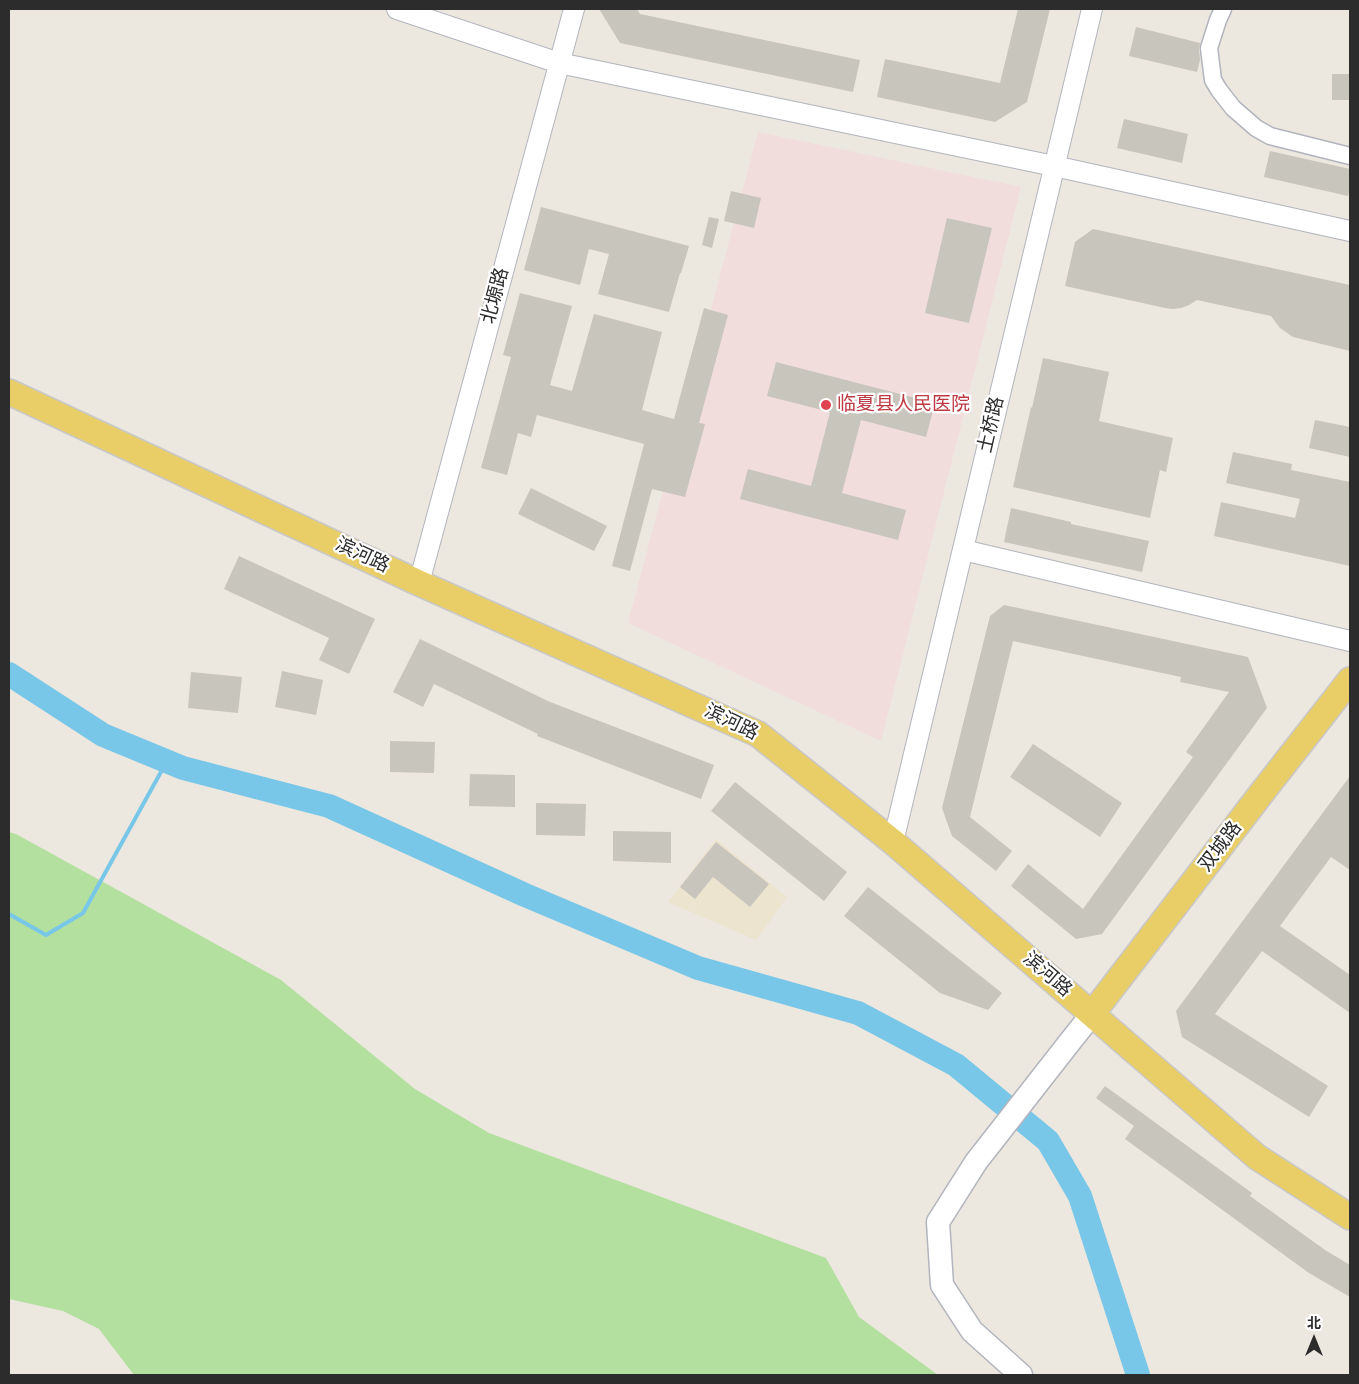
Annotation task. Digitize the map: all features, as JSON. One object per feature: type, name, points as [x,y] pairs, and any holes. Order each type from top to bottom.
[{"type":"main road","name":"滨河路","points":[[9,392],[419,583],[758,734],[893,842],[1258,1157],[1350,1217]]},
{"type":"main road","name":"双城路","points":[[1092,1014],[1350,680]]},
{"type":"main road","points":[[1021,1375],[972,1331],[942,1285],[938,1222],[976,1162],[1092,1014]]},
{"type":"street","points":[[397,9],[559,63],[1054,166],[1350,231]]},
{"type":"street","name":"北塬路","points":[[419,583],[574,9]]},
{"type":"street","name":"土桥路","points":[[893,842],[1092,9]]},
{"type":"street","points":[[1223,9],[1209,48],[1213,80],[1232,108],[1256,128],[1270,136],[1350,156]]},
{"type":"street","points":[[963,550],[1350,641]]},
{"type":"shaded area","name":"临夏县人民医院","points":[[758,132],[1021,187],[881,741],[628,623]]},
{"type":"shaded area","points":[[716,839],[787,897],[756,940],[668,902]]},
{"type":"green space","points":[[9,832],[16,834],[281,980],[415,1089],[489,1133],[826,1258],[859,1317],[938,1375],[134,1375],[99,1329],[63,1311],[9,1299]]},
{"type":"building","points":[[599,9],[637,9],[640,14],[860,60],[853,92],[620,43]]},
{"type":"building","points":[[1018,9],[1050,9],[1027,102],[995,122],[877,97],[885,59],[1000,83]]},
{"type":"building","points":[[1136,27],[1200,43],[1200,60],[1197,72],[1129,56]]},
{"type":"building","points":[[1332,74],[1350,74],[1350,100],[1332,100]]},
{"type":"building","points":[[1124,119],[1188,134],[1182,163],[1117,148]]},
{"type":"building","points":[[1270,151],[1350,169],[1348,196],[1264,177]]},
{"type":"building","points":[[731,191],[761,198],[754,228],[724,221]]},
{"type":"building","points":[[541,207],[689,246],[669,312],[598,294],[609,254],[589,249],[580,285],[524,270]]},
{"type":"building","points":[[709,217],[719,219],[712,248],[702,245]]},
{"type":"building","points":[[947,218],[992,228],[969,323],[925,313]]},
{"type":"building","points":[[1093,229],[1350,285],[1350,351],[1293,337],[1280,328],[1271,316],[1197,300],[1181,308],[1165,308],[1065,286],[1075,242]]},
{"type":"building","points":[[520,293],[572,306],[550,385],[572,391],[594,314],[662,332],[642,410],[674,419],[704,308],[728,315],[699,423],[705,424],[685,497],[652,489],[630,571],[612,566],[644,444],[537,415],[531,437],[518,433],[507,475],[481,468],[511,357],[503,355]]},
{"type":"building","points":[[1043,358],[1109,372],[1099,421],[1173,438],[1166,472],[1160,470],[1150,518],[1013,487]]},
{"type":"building","points":[[776,362],[935,403],[926,437],[861,420],[842,493],[906,510],[898,540],[740,499],[748,469],[811,486],[830,412],[767,396]]},
{"type":"building","points":[[1315,420],[1350,427],[1350,457],[1309,448]]},
{"type":"building","points":[[1233,452],[1292,464],[1291,470],[1350,482],[1350,566],[1214,536],[1221,502],[1295,518],[1300,499],[1226,483]]},
{"type":"building","points":[[531,488],[607,526],[594,551],[518,514]]},
{"type":"building","points":[[1011,508],[1071,522],[1071,524],[1149,541],[1142,572],[1004,542]]},
{"type":"building","points":[[239,556],[375,619],[349,674],[319,660],[329,638],[224,589]]},
{"type":"building","points":[[1004,605],[1248,657],[1267,708],[1102,934],[1076,939],[1011,886],[1028,864],[1083,909],[1193,757],[1186,752],[1229,692],[1180,682],[1181,677],[1013,641],[970,817],[1012,851],[996,871],[952,836],[942,808],[990,616]]},
{"type":"building","points":[[420,639],[550,702],[714,765],[701,799],[537,736],[538,734],[434,684],[423,707],[393,692]]},
{"type":"building","points":[[282,671],[323,680],[316,715],[275,707]]},
{"type":"building","points":[[191,672],[242,677],[238,713],[188,708]]},
{"type":"building","points":[[390,741],[435,742],[434,773],[390,772]]},
{"type":"building","points":[[1033,744],[1122,803],[1100,837],[1010,777]]},
{"type":"building","points":[[470,774],[515,775],[515,807],[469,806]]},
{"type":"building","points":[[1350,776],[1350,870],[1331,857],[1280,926],[1350,975],[1350,1013],[1262,951],[1215,1014],[1328,1086],[1309,1117],[1182,1037],[1176,1011]]},
{"type":"building","points":[[735,782],[847,872],[824,901],[711,811]]},
{"type":"building","points":[[536,803],[586,804],[585,836],[536,835]]},
{"type":"building","points":[[613,831],[671,832],[671,863],[613,861]]},
{"type":"building","points":[[716,842],[769,884],[750,907],[713,877],[695,899],[680,887]]},
{"type":"building","points":[[868,887],[1002,993],[988,1010],[940,993],[844,916]]},
{"type":"building","points":[[1105,1086],[1252,1193],[1250,1196],[1325,1250],[1350,1265],[1350,1297],[1309,1273],[1125,1139],[1134,1126],[1096,1098]]},
{"type":"waterway","points":[[9,674],[103,735],[183,768],[329,806],[525,895],[698,968],[858,1013],[956,1065],[1048,1141],[1080,1196],[1138,1375]]},
{"type":"waterway","points":[[9,914],[46,935],[83,913],[167,761]]},
{"type":"place","name":"临夏县人民医院","points":[[826,405]]}]
